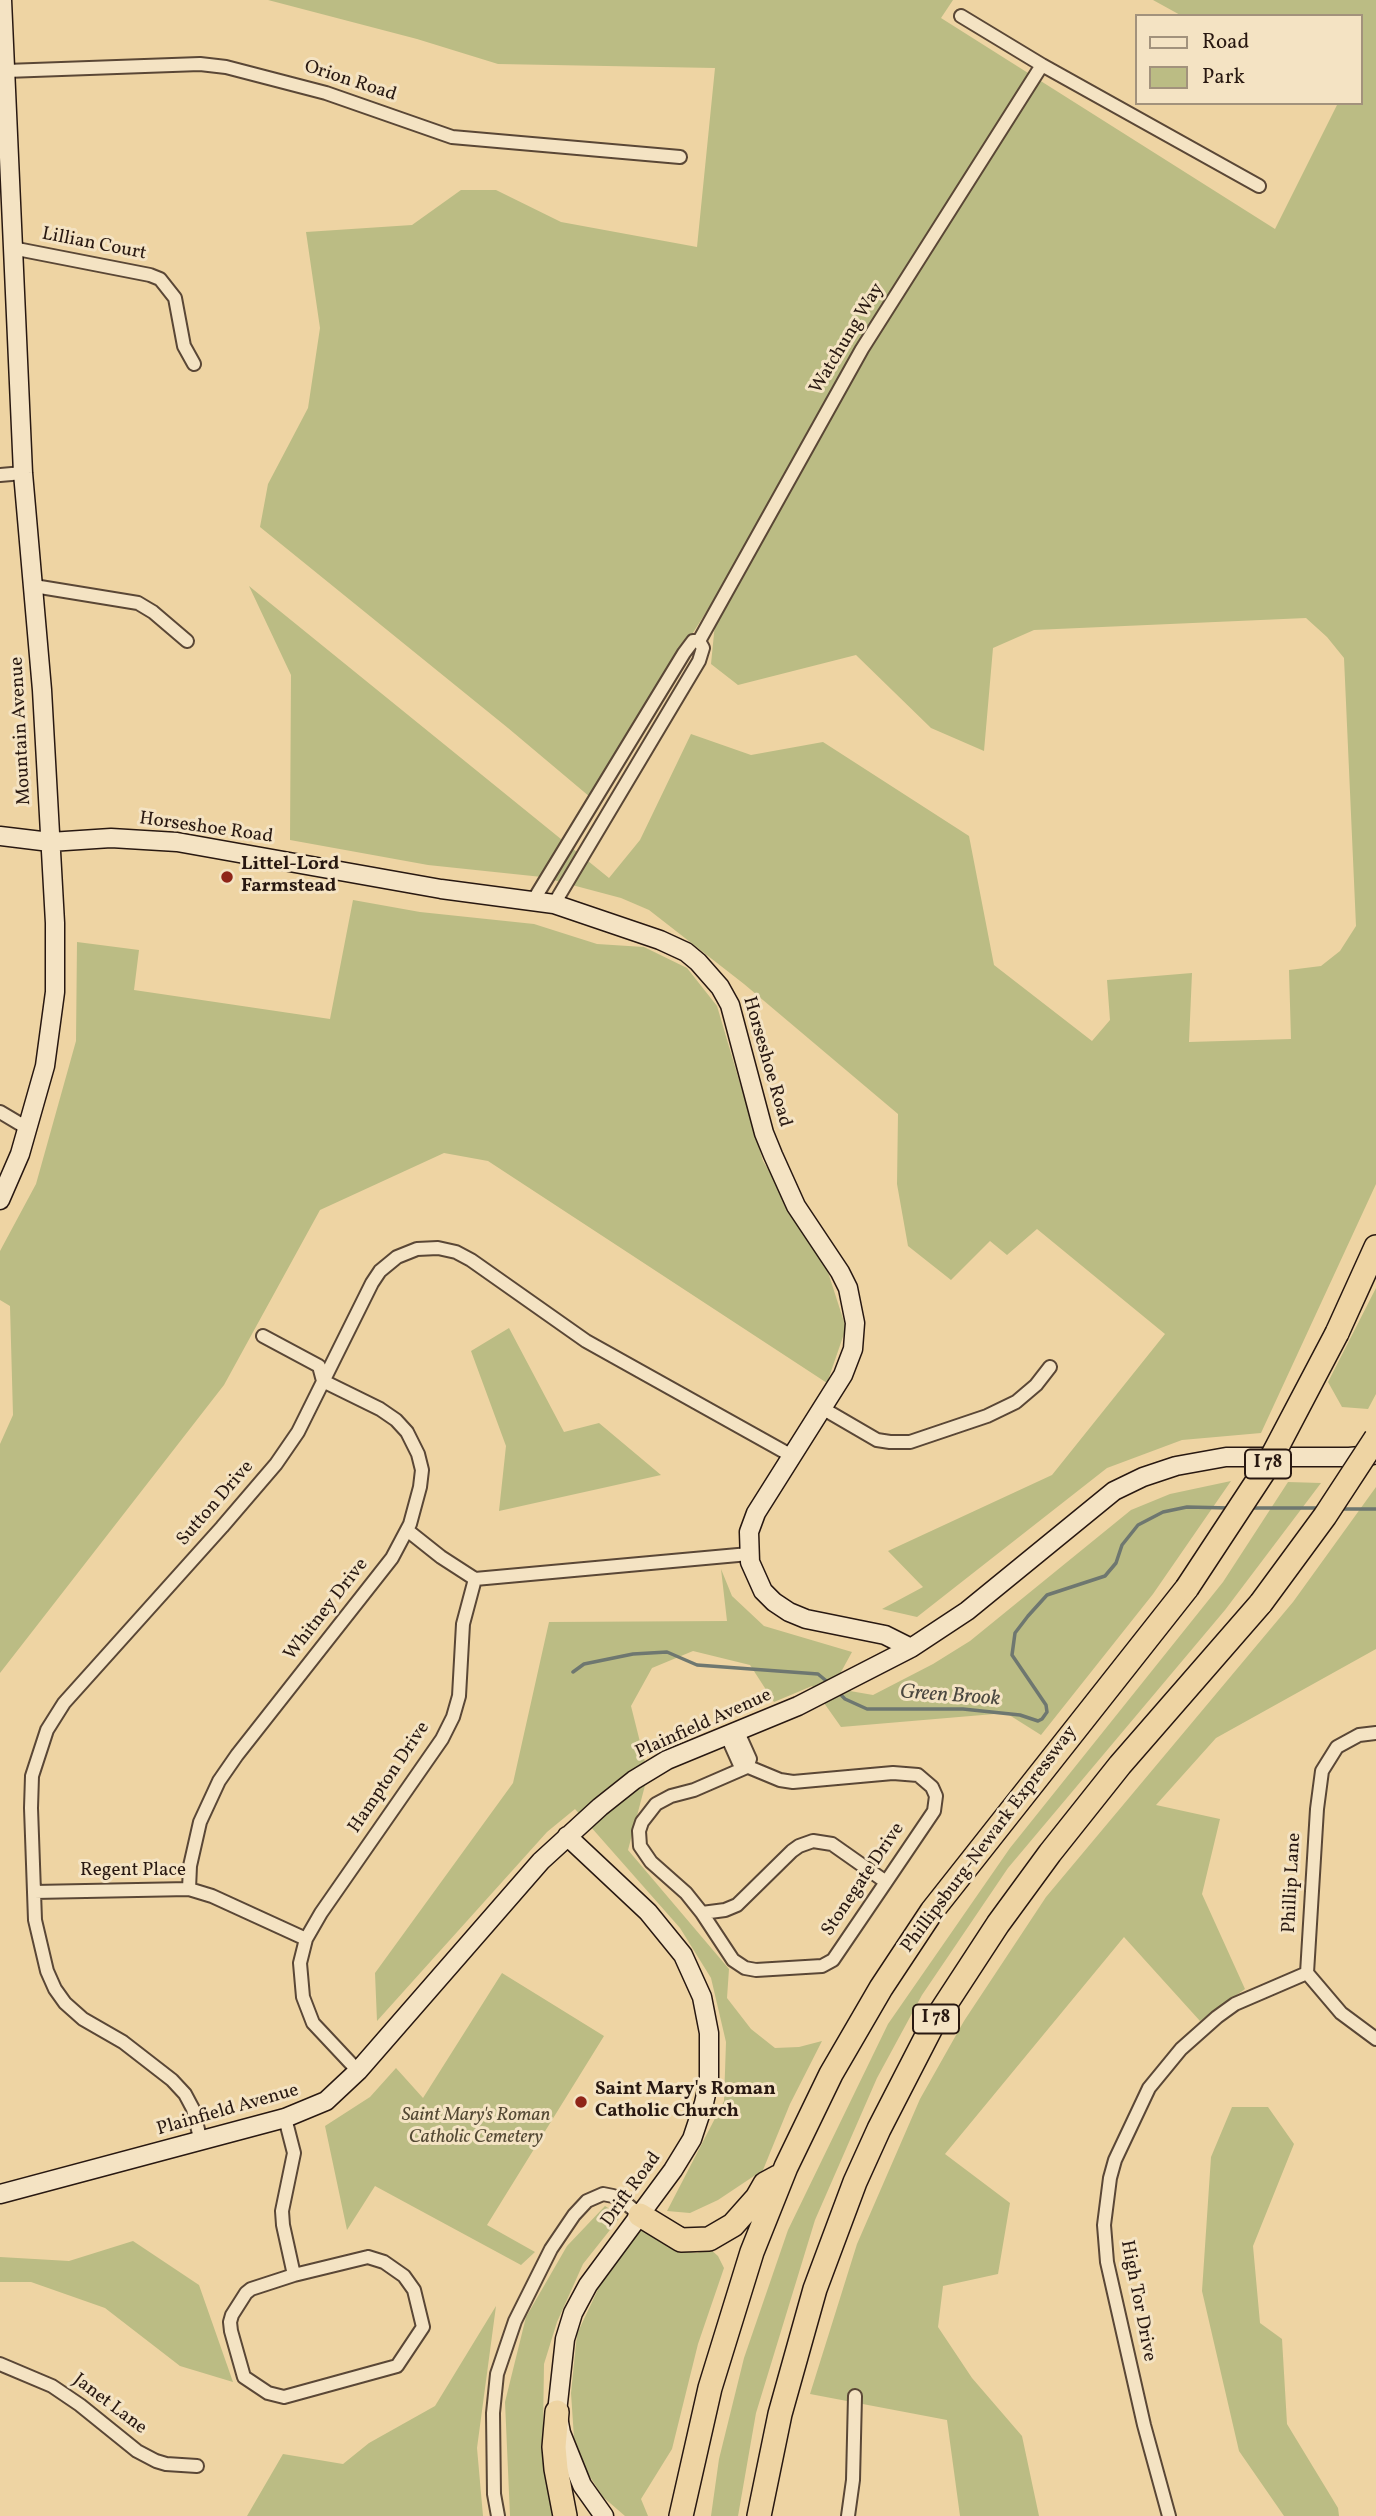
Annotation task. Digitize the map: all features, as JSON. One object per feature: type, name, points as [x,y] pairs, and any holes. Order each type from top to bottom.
[{"type":"highway","name":"Phillipsburg-Newark Expressway","points":[[681,2516],[710,2388],[752,2252],[808,2120],[853,2034],[952,1883],[1187,1588],[1266,1468],[1337,1333],[1376,1247]]},
{"type":"highway","name":"I 78","points":[[759,2516],[780,2414],[815,2289],[855,2182],[890,2106],[934,2022],[998,1924],[1049,1853],[1120,1765],[1261,1603],[1318,1526],[1376,1438]]},
{"type":"highway","points":[[640,2215],[681,2241],[709,2239],[733,2225],[757,2198],[765,2184],[783,2174]]},
{"type":"highway","points":[[557,2412],[555,2458],[565,2516]]},
{"type":"main road","name":"Mountain Avenue","points":[[0,1200],[20,1154],[45,1066],[55,992],[55,923],[34,586],[23,473],[2,7]]},
{"type":"main road","name":"Horseshoe Road","points":[[0,835],[50,842],[111,838],[177,842],[441,890],[554,904],[660,940],[686,952],[710,973],[730,1005],[764,1133],[773,1155],[800,1213],[840,1272],[853,1309],[855,1336],[849,1363],[756,1513],[749,1532],[748,1555]]},
{"type":"main road","name":"Plainfield Avenue","points":[[0,2194],[285,2118],[326,2101],[358,2071],[508,1896],[567,1836],[634,1780],[667,1760],[824,1694],[911,1648],[967,1611],[1114,1491],[1143,1477],[1176,1466],[1226,1457],[1376,1455]]},
{"type":"main road","points":[[748,1555],[755,1578],[763,1591],[789,1612],[806,1619],[885,1635],[911,1648]]},
{"type":"main road","name":"Drift Road","points":[[567,1836],[668,1934],[683,1955],[702,1997],[710,2064],[709,2081],[692,2139],[673,2170],[588,2285],[573,2313],[565,2339],[557,2412],[561,2433],[582,2485],[604,2516]]},
{"type":"street","points":[[961,16],[1042,65],[1259,186]]},
{"type":"street","name":"Orion Road","points":[[6,71],[200,64],[226,67],[326,93],[452,137],[680,157]]},
{"type":"street","name":"Watchung Way","points":[[533,901],[684,653],[694,642],[699,641],[862,349],[1042,65]]},
{"type":"street","name":"Lillian Court","points":[[12,248],[160,279],[175,298],[184,346],[194,364]]},
{"type":"street","points":[[0,475],[23,473]]},
{"type":"street","points":[[34,586],[138,603],[153,612],[187,642]]},
{"type":"street","name":"Watchung Way","points":[[554,904],[699,661],[703,648],[699,641]]},
{"type":"street","points":[[0,1112],[27,1128]]},
{"type":"street","name":"Sutton Drive","points":[[201,2141],[193,2109],[185,2094],[172,2080],[123,2042],[83,2019],[65,2003],[47,1971],[35,1920],[31,1792],[36,1760],[47,1730],[64,1703],[276,1464],[298,1432],[380,1271],[403,1254],[416,1249],[438,1248],[465,1256],[586,1341],[792,1456]]},
{"type":"street","points":[[263,1336],[319,1366],[323,1381]]},
{"type":"street","points":[[822,1408],[877,1440],[910,1441],[987,1416],[1016,1402],[1036,1385],[1050,1367]]},
{"type":"street","name":"Whitney Drive","points":[[189,1889],[190,1866],[197,1833],[208,1801],[219,1781],[393,1558],[416,1506],[422,1470],[412,1439],[390,1415],[323,1381]]},
{"type":"street","points":[[407,1530],[475,1579],[748,1555]]},
{"type":"street","name":"Hampton Drive","points":[[358,2071],[322,2033],[307,2011],[300,1963],[306,1939],[321,1913],[442,1739],[453,1717],[459,1696],[463,1624],[475,1579]]},
{"type":"street","points":[[732,1732],[750,1759],[747,1767]]},
{"type":"street","name":"Phillip Lane","points":[[1307,1973],[1317,1809],[1322,1771],[1337,1747],[1359,1735],[1376,1733]]},
{"type":"street","name":"Stonegate Drive","points":[[747,1767],[780,1780],[793,1782],[893,1773],[918,1775],[932,1787],[936,1796],[936,1804],[886,1882],[833,1960],[822,1966],[756,1970],[745,1968],[729,1956],[702,1913],[640,1846],[639,1831],[647,1814],[663,1800],[747,1767]]},
{"type":"street","points":[[702,1913],[725,1910],[737,1905],[792,1852],[813,1841],[832,1844],[886,1882]]},
{"type":"street","name":"Regent Place","points":[[34,1892],[189,1889],[212,1896],[306,1939]]},
{"type":"street","points":[[1307,1973],[1341,2013],[1376,2039]]},
{"type":"street","name":"High Tor Drive","points":[[1169,2516],[1144,2425],[1107,2262],[1104,2225],[1110,2178],[1115,2160],[1149,2088],[1181,2049],[1236,2004],[1307,1973]]},
{"type":"street","points":[[285,2118],[294,2153],[282,2211],[282,2225],[294,2275]]},
{"type":"street","points":[[498,2516],[494,2494],[494,2413],[498,2374],[515,2321],[551,2249],[586,2201],[603,2194],[613,2196],[640,2215]]},
{"type":"street","points":[[369,2257],[384,2262],[404,2276],[414,2290],[423,2328],[402,2361],[391,2370],[284,2397],[268,2393],[244,2377],[230,2322],[240,2299],[251,2289],[294,2275],[369,2257]]},
{"type":"street","name":"Janet Lane","points":[[0,2364],[52,2386],[137,2451],[156,2461],[197,2466]]},
{"type":"street","points":[[848,2516],[853,2480],[855,2396]]},
{"type":"green space","points":[[268,0],[953,0],[941,18],[1275,229],[1337,105],[1362,105],[1362,14],[1178,14],[1153,0],[1376,0],[1376,1184],[1261,1433],[1182,1440],[1107,1468],[917,1617],[882,1609],[923,1587],[888,1551],[1052,1475],[1165,1334],[1037,1229],[1007,1255],[990,1241],[951,1280],[908,1246],[897,1184],[898,1114],[744,984],[649,910],[621,898],[542,877],[428,865],[290,840],[291,675],[249,586],[609,878],[640,840],[691,734],[751,755],[823,742],[969,836],[994,965],[1092,1041],[1110,1020],[1107,980],[1192,973],[1189,1042],[1291,1039],[1289,970],[1321,966],[1340,951],[1356,926],[1344,658],[1327,637],[1306,618],[1034,630],[993,648],[984,751],[931,728],[856,655],[738,685],[711,664],[718,593],[590,797],[260,527],[268,484],[308,408],[320,328],[306,232],[412,225],[461,190],[496,190],[561,222],[697,247],[715,68],[498,64],[417,39]]},
{"type":"green space","points":[[353,900],[420,912],[534,924],[597,944],[644,947],[687,968],[717,1006],[763,1161],[827,1269],[846,1328],[827,1383],[488,1161],[444,1153],[320,1210],[224,1385],[0,1673],[0,1444],[13,1415],[10,1306],[0,1300],[0,1251],[36,1184],[76,1041],[77,942],[139,950],[134,990],[330,1019]]},
{"type":"green space","points":[[1376,1288],[1376,1394],[1368,1409],[1342,1407],[1328,1382]]},
{"type":"green space","points":[[509,1328],[564,1432],[599,1423],[661,1475],[499,1511],[506,1446],[471,1351]]},
{"type":"green space","points":[[1231,1481],[1153,1594],[1041,1735],[1006,1713],[841,1727],[812,1686],[774,1702],[750,1665],[693,1651],[652,1668],[631,1706],[648,1774],[628,1850],[729,1969],[727,1998],[751,2029],[775,2048],[799,2047],[822,2041],[790,2104],[763,2170],[718,2200],[690,2213],[667,2211],[724,2101],[726,2042],[711,1978],[680,1928],[575,1809],[547,1832],[377,2021],[375,1973],[513,1783],[549,1622],[727,1621],[721,1569],[732,1596],[764,1626],[852,1652],[841,1672],[850,1691],[873,1695],[970,1641],[1131,1510],[1170,1494]]},
{"type":"green space","points":[[1288,1482],[1321,1483],[1225,1610],[1008,1868],[922,1995],[877,2078],[815,2220],[756,2413],[738,2516],[711,2516],[719,2459],[744,2358],[788,2230],[888,2024],[1010,1848],[1223,1582]]},
{"type":"green space","points":[[1376,1487],[1376,1649],[1216,1738],[1156,1805],[1220,1819],[1202,1894],[1245,1989],[1200,2021],[1124,1937],[945,2154],[1010,2203],[998,2274],[943,2286],[938,2327],[972,2378],[1022,2436],[1039,2516],[960,2516],[947,2420],[810,2394],[857,2244],[920,2099],[964,2021],[1046,1897],[1293,1602]]},
{"type":"green space","name":"Saint Mary's Roman Catholic Cemetery","points":[[502,1973],[604,2036],[487,2225],[535,2252],[521,2265],[375,2186],[347,2230],[325,2126],[370,2097],[396,2068],[423,2098]]},
{"type":"green space","points":[[1232,2107],[1268,2107],[1294,2144],[1253,2246],[1260,2323],[1282,2339],[1287,2424],[1338,2508],[1339,2516],[1284,2516],[1239,2451],[1202,2291],[1211,2157]]},
{"type":"green space","points":[[605,2206],[621,2216],[583,2264],[557,2322],[544,2364],[543,2430],[549,2491],[555,2516],[510,2516],[505,2402],[526,2317],[567,2246]]},
{"type":"green space","points":[[641,2229],[679,2250],[697,2253],[710,2249],[718,2256],[724,2268],[698,2344],[672,2449],[641,2499],[648,2516],[625,2516],[603,2497],[587,2472],[574,2438],[571,2393],[577,2334],[600,2285]]},
{"type":"green space","points":[[133,2241],[199,2285],[233,2382],[180,2366],[105,2308],[31,2282],[0,2282],[0,2257],[69,2261]]},
{"type":"green space","points":[[496,2306],[477,2448],[483,2516],[247,2516],[283,2454],[343,2464],[369,2443],[435,2406]]},
{"type":"waterway","name":"Green Brook","points":[[838,1692],[845,1699],[867,1709],[963,1709],[1020,1715],[1038,1721],[1047,1712],[1046,1705],[1012,1655],[1015,1633],[1028,1616],[1047,1595],[1105,1576],[1116,1563],[1122,1545],[1138,1525],[1163,1512],[1187,1507],[1229,1508]]},
{"type":"waterway","name":"Green Brook","points":[[1251,1508],[1320,1508]]},
{"type":"waterway","name":"Green Brook","points":[[1342,1509],[1376,1509]]},
{"type":"waterway","name":"Green Brook","points":[[573,1672],[584,1664],[633,1654],[667,1652],[697,1665],[818,1674],[830,1684]]},
{"type":"place","name":"Littel-Lord Farmstead","points":[[227,877]]},
{"type":"place","name":"Saint Mary's Roman Catholic Church","points":[[581,2102]]}]
